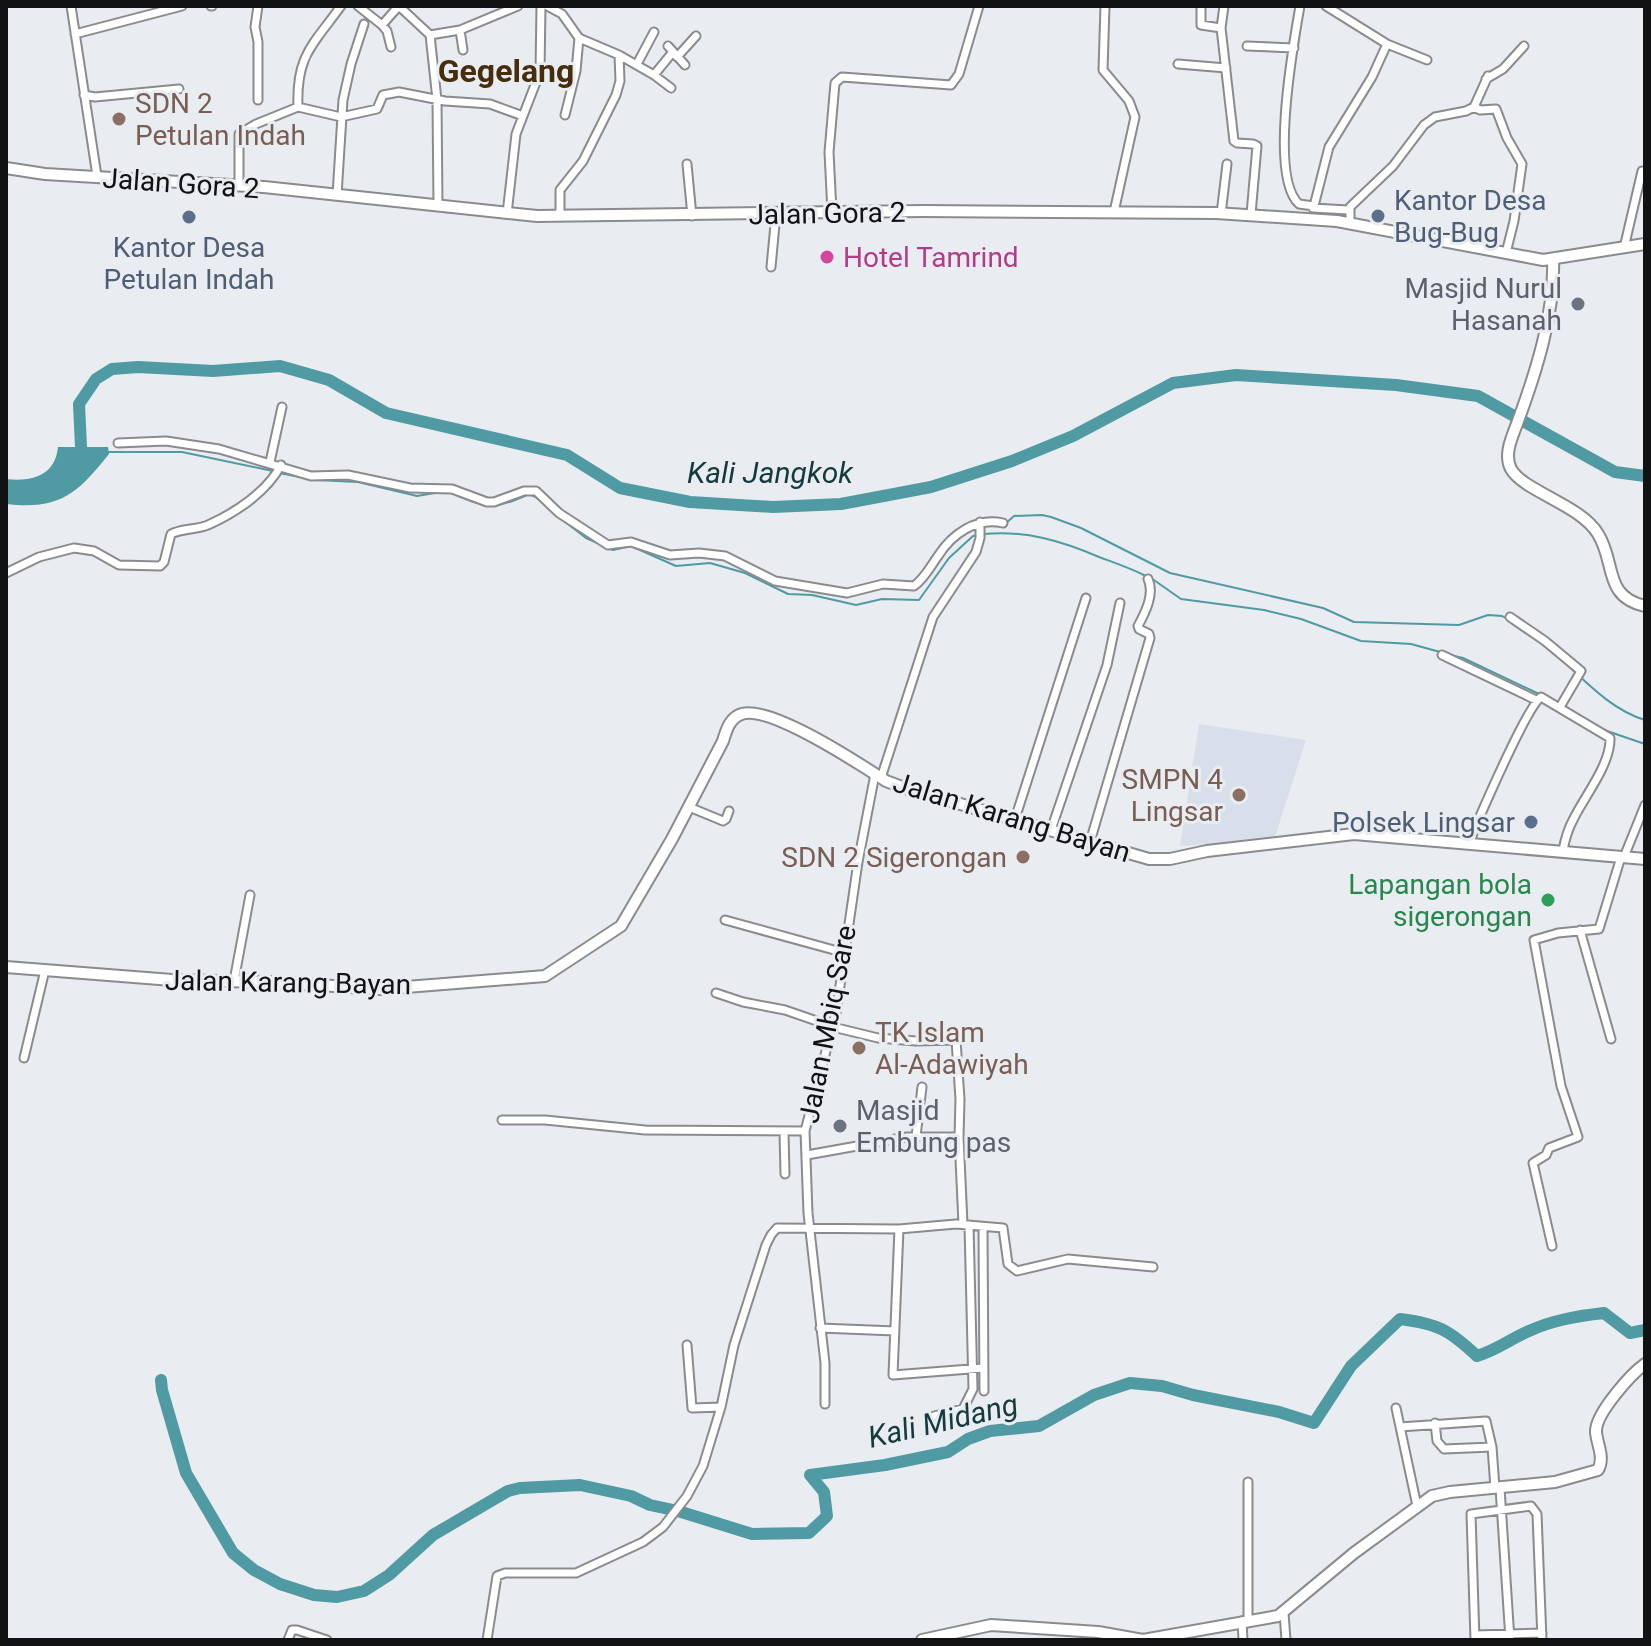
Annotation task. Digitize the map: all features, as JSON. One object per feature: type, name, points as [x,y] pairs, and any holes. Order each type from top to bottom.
[{"type":"street","points":[[71,6],[97,176]]},
{"type":"street","points":[[75,34],[182,6]]},
{"type":"street","points":[[258,6],[255,27],[258,100]]},
{"type":"street","points":[[298,107],[297,83],[301,64],[341,6]]},
{"type":"street","points":[[358,6],[387,31],[391,47]]},
{"type":"street","points":[[430,35],[460,30],[518,6]]},
{"type":"street","points":[[507,214],[515,139],[540,72],[541,6]]},
{"type":"street","points":[[549,6],[562,14],[579,38],[637,64],[671,88]]},
{"type":"street","points":[[832,212],[829,152],[835,83],[842,77],[951,85],[959,74],[979,6]]},
{"type":"street","points":[[1105,6],[1103,70],[1129,101],[1135,117],[1114,212]]},
{"type":"street","points":[[1201,6],[1201,25],[1221,28]]},
{"type":"street","points":[[1224,6],[1221,28],[1234,141],[1257,146],[1251,214]]},
{"type":"street","points":[[1300,6],[1287,82],[1285,173],[1295,201],[1299,204],[1348,210]]},
{"type":"street","points":[[1326,6],[1387,44],[1427,60]]},
{"type":"street","points":[[382,25],[399,7],[430,35],[437,100],[438,206]]},
{"type":"street","points":[[337,195],[341,117],[347,81],[364,24]]},
{"type":"street","points":[[460,30],[463,50]]},
{"type":"street","points":[[637,64],[654,32]]},
{"type":"street","points":[[654,75],[672,52],[696,36]]},
{"type":"street","points":[[565,115],[576,71],[579,38]]},
{"type":"street","points":[[1313,218],[1329,147],[1372,77],[1387,44]]},
{"type":"street","points":[[1247,46],[1294,48]]},
{"type":"street","points":[[1486,79],[1498,73],[1524,46]]},
{"type":"street","points":[[672,52],[685,65]]},
{"type":"street","points":[[556,216],[560,211],[560,190],[583,161],[619,89],[619,55]]},
{"type":"street","points":[[1178,64],[1226,68]]},
{"type":"street","points":[[1348,210],[1393,166],[1424,125],[1435,117],[1474,107],[1492,71]]},
{"type":"street","points":[[84,95],[179,89]]},
{"type":"street","points":[[239,185],[239,134],[298,107],[341,117],[377,109],[383,95],[403,92],[437,100],[492,104],[523,116]]},
{"type":"street","points":[[1474,107],[1480,110],[1496,109],[1508,141],[1522,164],[1506,253]]},
{"type":"street","points":[[687,164],[692,216]]},
{"type":"street","points":[[1221,214],[1227,164]]},
{"type":"street","name":"Jalan Gora 2","points":[[6,168],[45,174],[239,185],[507,214],[1251,214],[1313,218],[1553,260],[1645,244]]},
{"type":"street","points":[[1624,248],[1642,171]]},
{"type":"street","points":[[1348,210],[1350,224]]},
{"type":"street","points":[[771,267],[776,214]]},
{"type":"street","points":[[1553,260],[1537,368],[1514,432],[1509,464],[1513,472],[1589,523],[1601,540],[1610,574],[1620,593],[1628,601],[1645,606]]},
{"type":"street","points":[[270,462],[282,407]]},
{"type":"street","points":[[118,443],[171,442],[233,451],[311,476],[348,475],[410,488],[452,489],[487,502],[524,491],[536,491],[568,519],[608,545],[631,542],[670,555],[699,553],[725,556],[775,581],[850,593],[883,584],[914,586],[950,542],[981,523],[1003,523]]},
{"type":"street","points":[[6,573],[39,557],[74,548],[94,551],[119,565],[158,567],[163,564],[171,534],[215,521],[263,490],[281,466]]},
{"type":"street","name":"Jalan Mbiq Sare","points":[[825,1404],[825,1363],[810,1228],[805,1131],[832,1027],[858,862],[878,776],[933,617],[976,552],[981,523]]},
{"type":"street","points":[[1090,842],[1150,638],[1138,626],[1151,591],[1148,579]]},
{"type":"street","points":[[1015,819],[1086,598]]},
{"type":"street","points":[[1051,830],[1107,665],[1120,603]]},
{"type":"street","points":[[1510,617],[1545,641],[1580,674],[1561,704]]},
{"type":"street","points":[[1442,655],[1536,700]]},
{"type":"street","points":[[1470,843],[1536,700],[1543,697],[1561,704],[1610,738],[1611,744],[1595,782],[1573,820],[1563,850]]},
{"type":"street","name":"Jalan Karang Bayan","points":[[6,967],[172,980],[381,989],[545,976],[621,926],[689,807],[729,724],[743,713],[765,716],[793,726],[878,776],[936,798],[1143,858],[1162,860],[1207,851],[1342,834],[1645,859]]},
{"type":"street","points":[[1552,1246],[1533,1163],[1547,1155],[1549,1148],[1578,1137],[1561,1086],[1534,940],[1558,933],[1596,931],[1601,927],[1622,857],[1645,805]]},
{"type":"street","points":[[689,807],[723,821],[729,811]]},
{"type":"street","points":[[234,981],[250,895]]},
{"type":"street","points":[[725,920],[845,953]]},
{"type":"street","points":[[1580,930],[1611,1039]]},
{"type":"street","points":[[24,1058],[45,970]]},
{"type":"street","points":[[716,993],[883,1039],[956,1040],[973,1389],[966,1406],[959,1411],[934,1416]]},
{"type":"street","points":[[916,1136],[922,1087]]},
{"type":"street","points":[[502,1120],[545,1120],[645,1130],[805,1131]]},
{"type":"street","points":[[784,1132],[785,1174]]},
{"type":"street","points":[[807,1155],[916,1136],[959,1137]]},
{"type":"street","points":[[487,1640],[497,1576],[505,1573],[569,1574],[593,1567],[656,1534],[687,1496],[703,1466],[721,1407],[734,1345],[768,1239],[779,1227],[899,1229],[966,1225],[1004,1230],[1008,1264],[1017,1271],[1068,1259],[1153,1267]]},
{"type":"street","points":[[983,1227],[984,1391]]},
{"type":"street","points":[[899,1229],[894,1376],[983,1368]]},
{"type":"street","points":[[820,1328],[895,1331]]},
{"type":"street","points":[[687,1345],[692,1408],[721,1407]]},
{"type":"street","points":[[922,1640],[975,1627],[1001,1625],[1098,1632],[1143,1640],[1273,1618],[1284,1613],[1354,1553],[1437,1494],[1565,1480],[1598,1470],[1602,1463],[1596,1427],[1602,1413],[1630,1377],[1645,1364]]},
{"type":"street","points":[[1396,1408],[1417,1506]]},
{"type":"street","points":[[1400,1427],[1486,1421],[1503,1509],[1510,1637]]},
{"type":"street","points":[[1435,1423],[1437,1441],[1444,1449],[1492,1447]]},
{"type":"street","points":[[1243,1640],[1248,1482]]},
{"type":"street","points":[[1531,1506],[1536,1510],[1542,1636],[1475,1637],[1471,1515],[1474,1512],[1531,1506]]},
{"type":"street","points":[[1284,1613],[1286,1640]]},
{"type":"street","points":[[288,1640],[292,1630],[297,1630],[327,1640]]},
{"type":"shaded area","points":[[1199,724],[1306,740],[1274,840],[1180,846]]},
{"type":"water","points":[[58,447],[108,447],[109,454],[87,480],[66,496],[40,504],[6,504],[6,479],[41,475],[52,465]]},
{"type":"waterway","name":"Kali Jangkok","points":[[81,447],[79,404],[96,379],[112,369],[138,367],[213,371],[280,366],[329,380],[386,413],[567,455],[620,488],[690,502],[773,507],[841,504],[931,487],[1012,461],[1073,436],[1173,383],[1236,375],[1396,385],[1478,396],[1615,472],[1645,476]]},
{"type":"waterway","points":[[108,452],[182,452],[273,471]]},
{"type":"waterway","points":[[279,473],[316,480],[358,482],[417,496],[441,492]]},
{"type":"waterway","points":[[455,494],[484,505],[500,505],[529,494],[538,498]]},
{"type":"waterway","points":[[546,505],[556,514]]},
{"type":"waterway","points":[[1006,523],[1014,516],[1051,517],[1081,528],[1170,573],[1323,608],[1354,622],[1459,625],[1488,615],[1509,620]]},
{"type":"waterway","points":[[564,521],[586,538],[602,545]]},
{"type":"waterway","points":[[984,534],[1029,535],[1057,542],[1146,576]]},
{"type":"waterway","points":[[608,548],[613,550],[631,546],[676,566],[710,563],[745,573],[788,594],[812,595],[856,605],[882,599],[919,600],[949,558],[978,535]]},
{"type":"waterway","points":[[1151,578],[1181,599],[1264,610],[1301,619],[1361,641],[1411,644],[1440,652]]},
{"type":"waterway","points":[[1446,654],[1463,658],[1539,694]]},
{"type":"waterway","points":[[1562,660],[1611,703],[1645,720]]},
{"type":"waterway","points":[[1549,697],[1567,709]]},
{"type":"waterway","points":[[1604,730],[1645,744]]},
{"type":"waterway","name":"Kali Midang","points":[[161,1380],[186,1473],[233,1553],[254,1570],[280,1584],[314,1595],[337,1597],[364,1591],[389,1575],[433,1535],[508,1491],[520,1488],[580,1485],[631,1496],[650,1505],[752,1534],[809,1533],[827,1516],[824,1492],[810,1475],[885,1465],[948,1452],[968,1439],[990,1431],[1039,1426],[1094,1395],[1130,1383],[1162,1386],[1279,1412],[1314,1423],[1351,1366],[1400,1319],[1443,1330],[1477,1356],[1538,1327],[1604,1313],[1630,1333],[1645,1330]]},
{"type":"place","name":"SDN 2 Petulan Indah","points":[[119,119]]},
{"type":"place","name":"Kantor Desa Bug-Bug","points":[[1378,216]]},
{"type":"place","name":"Kantor Desa Petulan Indah","points":[[189,217]]},
{"type":"place","name":"Hotel Tamrind","points":[[827,257]]},
{"type":"place","name":"Masjid Nurul Hasanah","points":[[1578,304]]},
{"type":"place","name":"SMPN 4 Lingsar","points":[[1239,795]]},
{"type":"place","name":"Polsek Lingsar","points":[[1531,822]]},
{"type":"place","name":"SDN 2 Sigerongan","points":[[1023,857]]},
{"type":"place","name":"Lapangan bola sigerongan","points":[[1548,900]]},
{"type":"place","name":"TK Islam Al-Adawiyah","points":[[859,1048]]},
{"type":"place","name":"Masjid Embung pas","points":[[840,1126]]},
{"type":"district","name":"Gegelang","points":[[506,71]]}]
